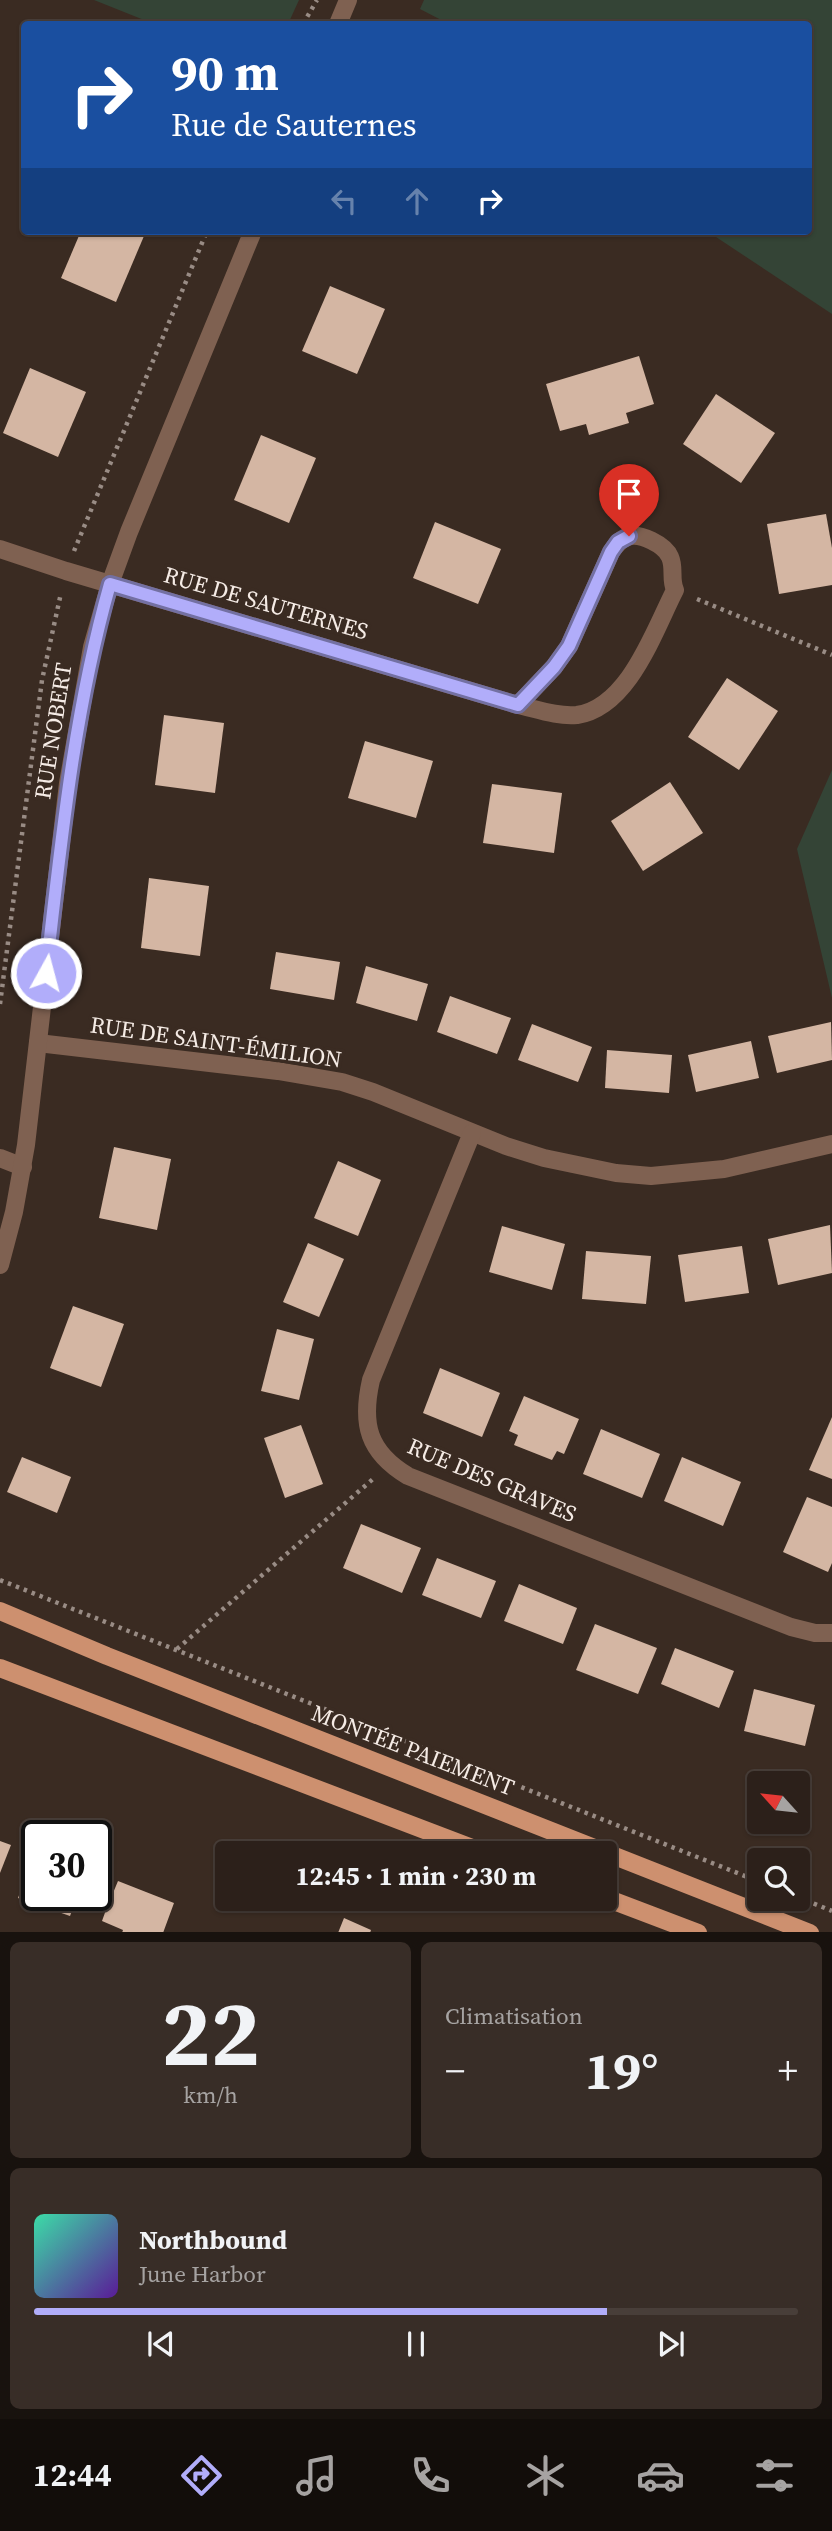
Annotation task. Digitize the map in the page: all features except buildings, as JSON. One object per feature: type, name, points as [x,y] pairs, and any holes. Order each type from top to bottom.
[{"type":"main road","name":"MONTÉE PAIEMENT","points":[[0,1611],[107,1656],[807,1932]]},
{"type":"main road","points":[[0,1668],[454,1841]]},
{"type":"main road","points":[[617,1902],[695,1932]]},
{"type":"street","points":[[339,21],[348,0]]},
{"type":"street","name":"RUE NOBERT","points":[[0,1265],[23,1167],[68,783],[92,647],[110,584],[251,235]]},
{"type":"street","points":[[518,705],[554,667],[569,646],[618,542],[629,536],[641,537],[658,544],[669,554],[673,568],[671,582],[675,590]]},
{"type":"street","name":"RUE DE SAUTERNES","points":[[0,549],[518,705],[552,713],[576,715],[596,709],[612,699],[636,666],[675,590]]},
{"type":"street","name":"RUE DE SAINT-ÉMILION","points":[[38,1042],[278,1071],[342,1082],[544,1158],[616,1173],[651,1176],[724,1169],[832,1144]]},
{"type":"street","name":"RUE DES GRAVES","points":[[472,1133],[371,1380],[365,1405],[375,1448],[389,1465],[408,1476],[791,1628],[832,1633]]},
{"type":"street","points":[[0,1158],[23,1167]]},
{"type":"path","points":[[305,21],[317,0]]},
{"type":"path","points":[[675,590],[832,655]]},
{"type":"path","points":[[177,1650],[389,1465]]},
{"type":"path","points":[[0,1580],[747,1877]]},
{"type":"path","points":[[810,1902],[832,1911]]},
{"type":"green space","points":[[94,0],[299,0],[289,21],[146,21]]},
{"type":"green space","points":[[424,0],[832,0],[832,314],[713,235],[812,235],[812,21],[443,21],[420,9]]},
{"type":"green space","points":[[832,770],[832,998],[797,849]]},
{"type":"route","points":[[46,973],[68,783],[92,647],[110,584],[518,705],[554,667],[569,646],[611,552],[618,542],[629,536]]}]
